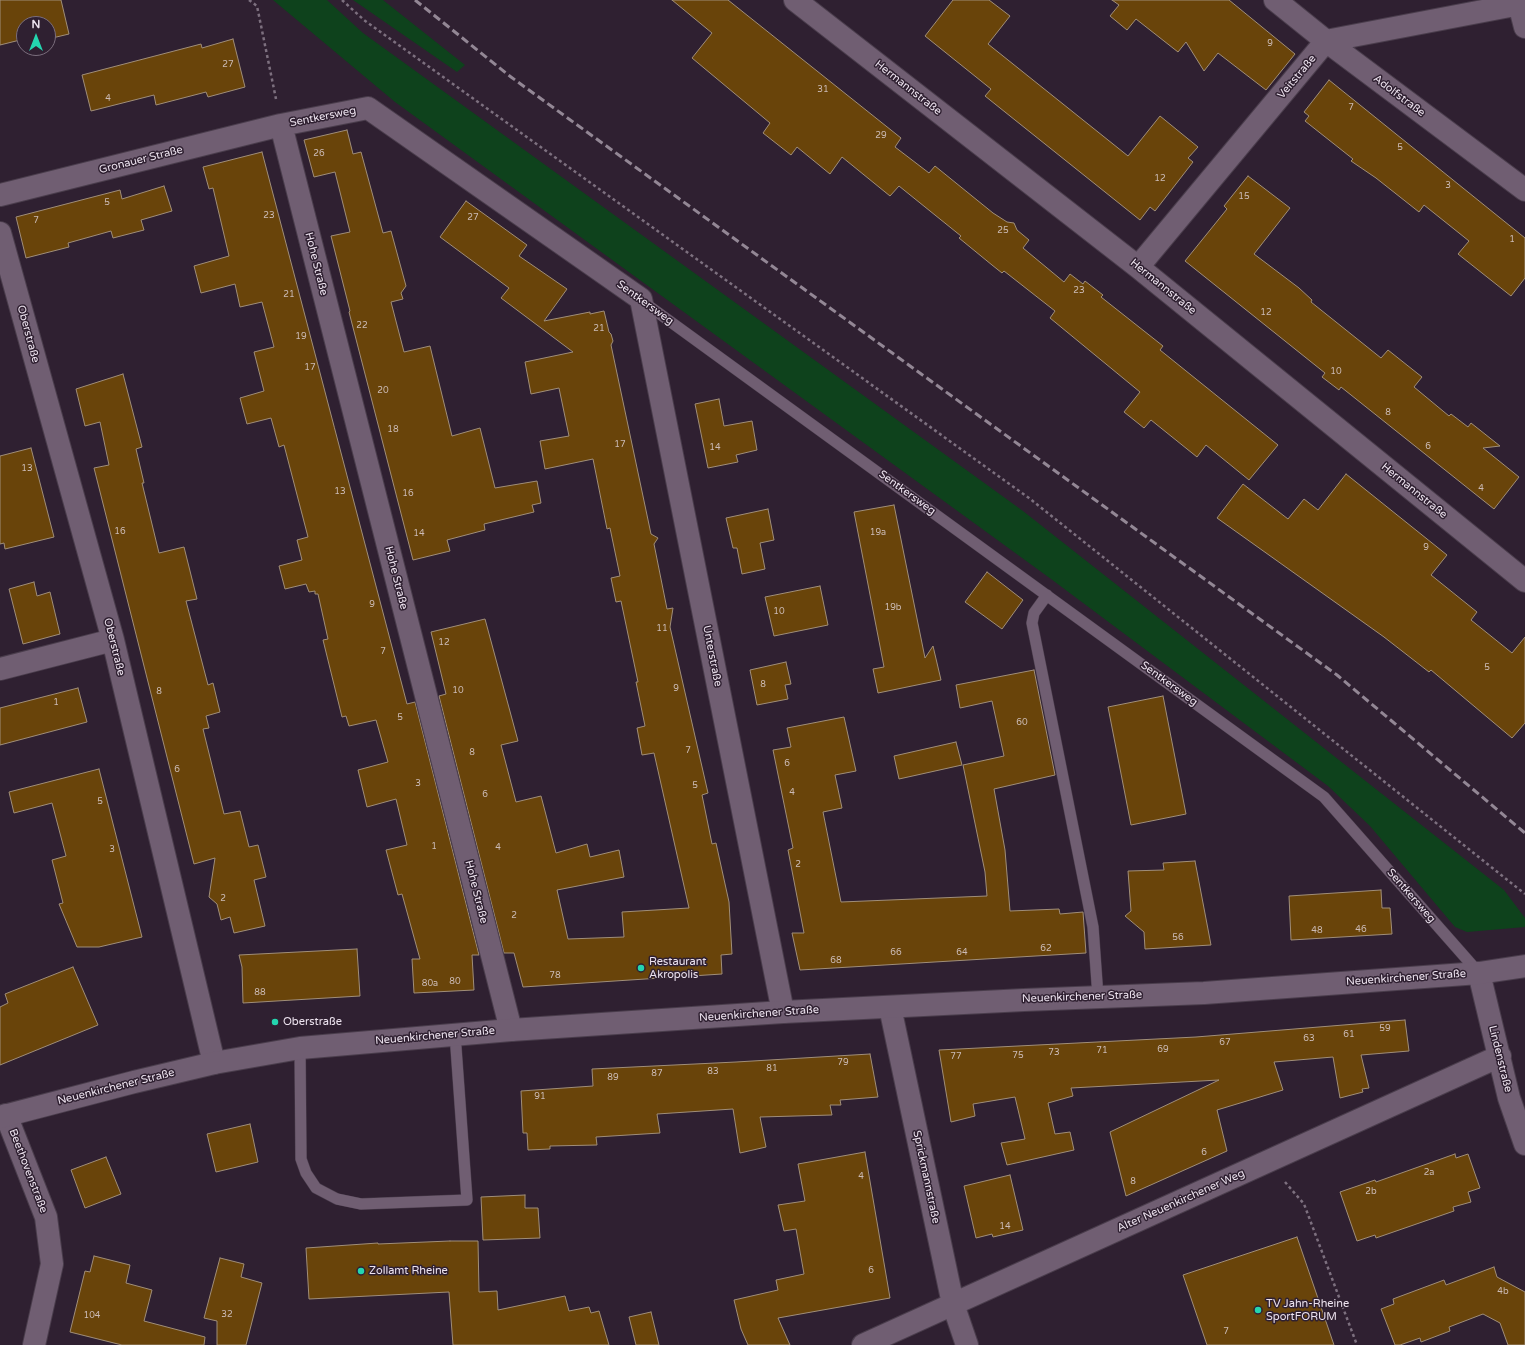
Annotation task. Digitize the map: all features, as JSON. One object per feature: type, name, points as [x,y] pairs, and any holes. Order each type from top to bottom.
[{"type":"street","name":"Hermannstraße","points":[[796,0],[1138,268],[1525,581]]},
{"type":"street","name":"Adolfstraße","points":[[1275,0],[1326,41],[1525,190]]},
{"type":"street","points":[[1326,41],[1521,3],[1525,26]]},
{"type":"street","name":"Veitstraße","points":[[1138,268],[1326,41]]},
{"type":"street","name":"Sentkersweg","points":[[281,126],[368,108],[641,299]]},
{"type":"street","name":"Gronauer Straße","points":[[0,196],[281,126]]},
{"type":"street","name":"Hohe Straße","points":[[281,126],[511,1030]]},
{"type":"street","name":"Oberstraße","points":[[0,233],[113,640],[214,1063]]},
{"type":"street","name":"Unterstraße","points":[[641,299],[783,1012]]},
{"type":"street","points":[[0,669],[113,640]]},
{"type":"street","name":"Neuenkirchener Straße","points":[[3,1116],[82,1094],[214,1063],[300,1048],[455,1034],[783,1012],[1204,993],[1479,973],[1525,966]]},
{"type":"street","name":"Lindenstraße","points":[[1479,973],[1509,1098],[1525,1144]]},
{"type":"street","name":"Sprickmannstraße","points":[[890,1007],[953,1304],[967,1345]]},
{"type":"street","name":"Alter Neuenkirchener Weg","points":[[863,1345],[1500,1056]]},
{"type":"street","name":"Beethovenstraße","points":[[3,1116],[46,1217],[52,1264],[34,1345]]},
{"type":"lane","name":"Sentkersweg","points":[[641,299],[1324,797],[1479,973]]},
{"type":"lane","points":[[1047,595],[1034,613],[1032,623],[1093,927],[1098,997]]},
{"type":"lane","points":[[300,1048],[301,1159],[306,1173],[316,1188],[337,1199],[361,1204],[467,1200],[455,1034]]},
{"type":"path","points":[[249,0],[257,6],[281,126]]},
{"type":"path","points":[[342,0],[364,20],[1030,498],[1525,894]]},
{"type":"path","points":[[1268,1162],[1304,1204],[1357,1345]]},
{"type":"green space","points":[[273,0],[327,0],[363,33],[1023,511],[1504,890],[1525,918],[1525,927],[1467,932],[1455,927],[1370,826],[1328,786],[1051,579],[395,102]]},
{"type":"green space","points":[[353,0],[383,0],[465,65],[457,72]]},
{"type":"building","points":[[0,0],[61,0],[69,34],[56,37],[56,16],[16,16],[16,41],[0,45]]},
{"type":"building","points":[[672,0],[728,0],[901,138],[895,147],[929,173],[935,166],[993,213],[1007,222],[1014,223],[1017,230],[1029,240],[1023,248],[1064,282],[1070,274],[1083,284],[1085,281],[1103,295],[1101,297],[1163,346],[1160,350],[1278,445],[1249,480],[1206,445],[1197,457],[1151,420],[1144,428],[1124,412],[1140,392],[1050,318],[1055,311],[1004,271],[1002,273],[992,265],[959,238],[961,236],[899,186],[890,196],[842,157],[830,174],[797,147],[791,155],[763,133],[770,123],[692,58],[712,33]]},
{"type":"building","points":[[953,0],[989,0],[1010,16],[988,44],[1128,156],[1160,116],[1198,147],[1188,158],[1193,162],[1155,211],[1150,207],[1140,220],[985,96],[991,89],[925,36]]},
{"type":"building","points":[[1112,0],[1229,0],[1295,54],[1266,90],[1218,53],[1204,71],[1186,42],[1178,52],[1136,19],[1127,30],[1110,16],[1119,5]]},
{"type":"building","points":[[233,39],[245,87],[208,97],[206,92],[156,105],[154,95],[91,111],[82,75],[201,44],[202,48]]},
{"type":"building","points":[[1329,80],[1525,238],[1525,278],[1511,296],[1458,254],[1469,241],[1424,205],[1419,212],[1376,178],[1351,161],[1353,159],[1305,121],[1309,116],[1304,112]]},
{"type":"building","points":[[347,130],[353,154],[361,152],[383,233],[391,231],[406,286],[401,293],[403,299],[391,302],[404,352],[430,346],[452,436],[480,428],[495,488],[537,481],[541,503],[532,505],[534,512],[484,524],[485,530],[447,540],[450,551],[413,560],[331,236],[350,232],[335,172],[314,177],[304,140]]},
{"type":"building","points":[[262,152],[407,704],[415,702],[479,955],[472,955],[474,990],[414,993],[412,959],[420,959],[402,894],[398,895],[386,850],[407,845],[396,799],[367,807],[358,770],[388,762],[376,720],[349,726],[346,716],[342,717],[323,640],[328,639],[318,594],[315,594],[315,591],[309,592],[306,584],[285,589],[279,566],[302,560],[297,540],[308,537],[284,445],[279,447],[271,418],[247,424],[240,398],[264,391],[254,352],[274,347],[262,302],[240,307],[235,284],[201,293],[194,266],[229,256],[213,188],[209,189],[203,167]]},
{"type":"building","points":[[1248,176],[1290,208],[1254,254],[1299,288],[1312,300],[1311,302],[1381,358],[1388,350],[1422,377],[1414,387],[1449,416],[1451,414],[1468,427],[1471,423],[1500,446],[1483,448],[1519,477],[1494,509],[1341,387],[1339,390],[1322,377],[1325,373],[1185,261],[1227,209],[1224,206]]},
{"type":"building","points":[[164,186],[172,211],[141,220],[144,230],[113,238],[111,231],[68,243],[69,247],[26,258],[16,217],[120,190],[122,199]]},
{"type":"building","points":[[466,201],[527,245],[519,256],[567,289],[544,321],[590,312],[590,314],[604,311],[609,332],[613,341],[611,345],[651,534],[658,538],[654,544],[667,609],[673,608],[670,627],[708,793],[702,795],[712,844],[716,843],[729,902],[732,954],[721,955],[722,974],[523,987],[514,953],[504,953],[439,696],[446,694],[431,632],[485,619],[518,741],[501,745],[516,802],[541,796],[556,853],[587,844],[590,857],[619,850],[624,877],[557,890],[568,939],[624,937],[622,912],[689,908],[654,753],[642,755],[637,728],[645,726],[636,682],[638,682],[621,601],[616,602],[611,578],[620,576],[610,528],[607,529],[593,459],[545,469],[540,441],[569,436],[559,388],[531,394],[525,362],[573,352],[501,298],[509,288],[440,237]]},
{"type":"building","points":[[123,374],[142,447],[136,449],[144,483],[142,483],[159,553],[184,547],[197,599],[186,601],[208,685],[213,683],[220,712],[206,716],[209,728],[203,729],[224,814],[240,811],[249,847],[258,845],[266,877],[254,880],[265,926],[234,933],[230,917],[221,920],[217,904],[209,897],[215,858],[194,864],[94,468],[109,465],[100,422],[85,426],[76,389]]},
{"type":"building","points":[[719,399],[724,426],[752,421],[757,450],[736,455],[738,462],[708,468],[695,404]]},
{"type":"building","points":[[31,448],[54,537],[5,549],[4,543],[0,544],[0,456]]},
{"type":"building","points":[[1346,474],[1447,555],[1431,575],[1477,612],[1471,620],[1512,653],[1525,637],[1525,723],[1512,738],[1431,670],[1429,672],[1384,637],[1217,518],[1243,484],[1288,519],[1304,499],[1318,510]]},
{"type":"building","points":[[894,505],[925,658],[933,646],[941,680],[878,693],[873,669],[884,667],[854,512]]},
{"type":"building","points":[[768,509],[774,540],[760,543],[765,569],[742,574],[737,548],[733,548],[726,518]]},
{"type":"building","points":[[987,572],[1023,600],[1002,629],[965,602]]},
{"type":"building","points":[[34,582],[37,596],[50,592],[60,634],[23,644],[9,589]]},
{"type":"building","points":[[820,586],[828,625],[774,636],[765,597]]},
{"type":"building","points":[[786,662],[791,684],[785,685],[788,699],[757,705],[750,670]]},
{"type":"building","points":[[1034,670],[1055,775],[994,789],[1005,850],[1010,911],[1059,909],[1060,914],[1083,912],[1086,953],[800,970],[792,933],[804,933],[788,850],[793,848],[773,750],[791,747],[787,728],[844,717],[856,771],[835,775],[842,808],[823,812],[841,902],[987,896],[985,872],[963,765],[1004,756],[992,701],[960,708],[956,685]]},
{"type":"building","points":[[78,688],[87,722],[0,745],[0,708]]},
{"type":"building","points":[[1163,696],[1186,814],[1131,825],[1108,707]]},
{"type":"building","points":[[956,742],[962,765],[899,779],[894,756]]},
{"type":"building","points":[[99,769],[142,937],[99,947],[77,947],[59,904],[63,903],[52,860],[66,856],[52,803],[14,813],[9,792]]},
{"type":"building","points":[[1195,861],[1211,945],[1145,949],[1144,932],[1125,916],[1131,911],[1128,871],[1164,870],[1163,863]]},
{"type":"building","points":[[1381,890],[1382,908],[1390,908],[1392,934],[1291,940],[1289,896]]},
{"type":"building","points":[[357,949],[360,996],[243,1003],[242,967],[239,955]]},
{"type":"building","points":[[73,967],[98,1025],[0,1065],[0,1007],[8,1003],[5,994]]},
{"type":"building","points":[[1405,1020],[1409,1051],[1361,1055],[1369,1088],[1362,1089],[1363,1092],[1340,1098],[1333,1057],[1274,1062],[1283,1090],[1217,1110],[1227,1151],[1126,1196],[1110,1132],[1219,1080],[1071,1088],[1073,1096],[1048,1103],[1055,1134],[1070,1132],[1074,1150],[1007,1165],[1001,1143],[1025,1139],[1015,1097],[973,1104],[975,1116],[951,1122],[939,1050],[1196,1037]]},
{"type":"building","points":[[870,1054],[878,1097],[840,1100],[841,1105],[830,1105],[832,1115],[760,1117],[766,1147],[740,1153],[733,1109],[657,1114],[660,1133],[596,1137],[597,1145],[550,1146],[550,1149],[528,1150],[527,1133],[523,1133],[521,1091],[593,1086],[592,1069]]},
{"type":"building","points":[[250,1124],[258,1162],[216,1172],[207,1134]]},
{"type":"building","points":[[865,1152],[890,1298],[778,1318],[790,1345],[748,1345],[741,1329],[734,1300],[778,1290],[776,1280],[804,1274],[796,1229],[784,1231],[778,1205],[805,1201],[798,1164]]},
{"type":"building","points":[[1455,1154],[1456,1158],[1468,1154],[1480,1188],[1468,1192],[1471,1202],[1453,1207],[1454,1211],[1376,1238],[1375,1235],[1357,1241],[1340,1192],[1375,1180],[1376,1182]]},
{"type":"building","points":[[106,1157],[121,1194],[85,1208],[71,1170]]},
{"type":"building","points":[[1010,1175],[1023,1230],[993,1237],[992,1234],[976,1238],[964,1186]]},
{"type":"building","points":[[525,1195],[525,1208],[538,1208],[540,1238],[483,1240],[481,1197]]},
{"type":"building","name":"TV Jahn-Rheine SportFORUM","points":[[1297,1237],[1334,1345],[1207,1345],[1183,1275]]},
{"type":"building","points":[[478,1241],[479,1292],[497,1291],[498,1310],[565,1296],[569,1311],[589,1307],[591,1313],[599,1311],[609,1345],[453,1345],[449,1292],[309,1299],[306,1248],[378,1243]]},
{"type":"building","points":[[94,1256],[130,1265],[126,1283],[152,1290],[144,1321],[205,1337],[204,1345],[122,1345],[70,1332],[85,1271],[90,1272]]},
{"type":"building","points":[[220,1258],[244,1264],[241,1277],[262,1283],[246,1345],[217,1345],[217,1321],[204,1318]]},
{"type":"building","points":[[1494,1267],[1497,1277],[1525,1292],[1525,1345],[1508,1345],[1500,1323],[1483,1314],[1449,1327],[1450,1331],[1421,1342],[1420,1338],[1400,1345],[1395,1345],[1381,1309],[1394,1304],[1393,1299],[1444,1280],[1446,1285]]},
{"type":"building","points":[[651,1312],[659,1345],[636,1345],[629,1317]]},
{"type":"railway","points":[[415,0],[511,77],[1337,675],[1525,833]]},
{"type":"place","name":"Restaurant Akropolis","points":[[641,968]]},
{"type":"place","name":"Oberstraße","points":[[275,1022]]},
{"type":"place","name":"Zollamt Rheine","points":[[361,1271]]},
{"type":"place","name":"TV Jahn-Rheine SportFORUM","points":[[1258,1310]]}]
